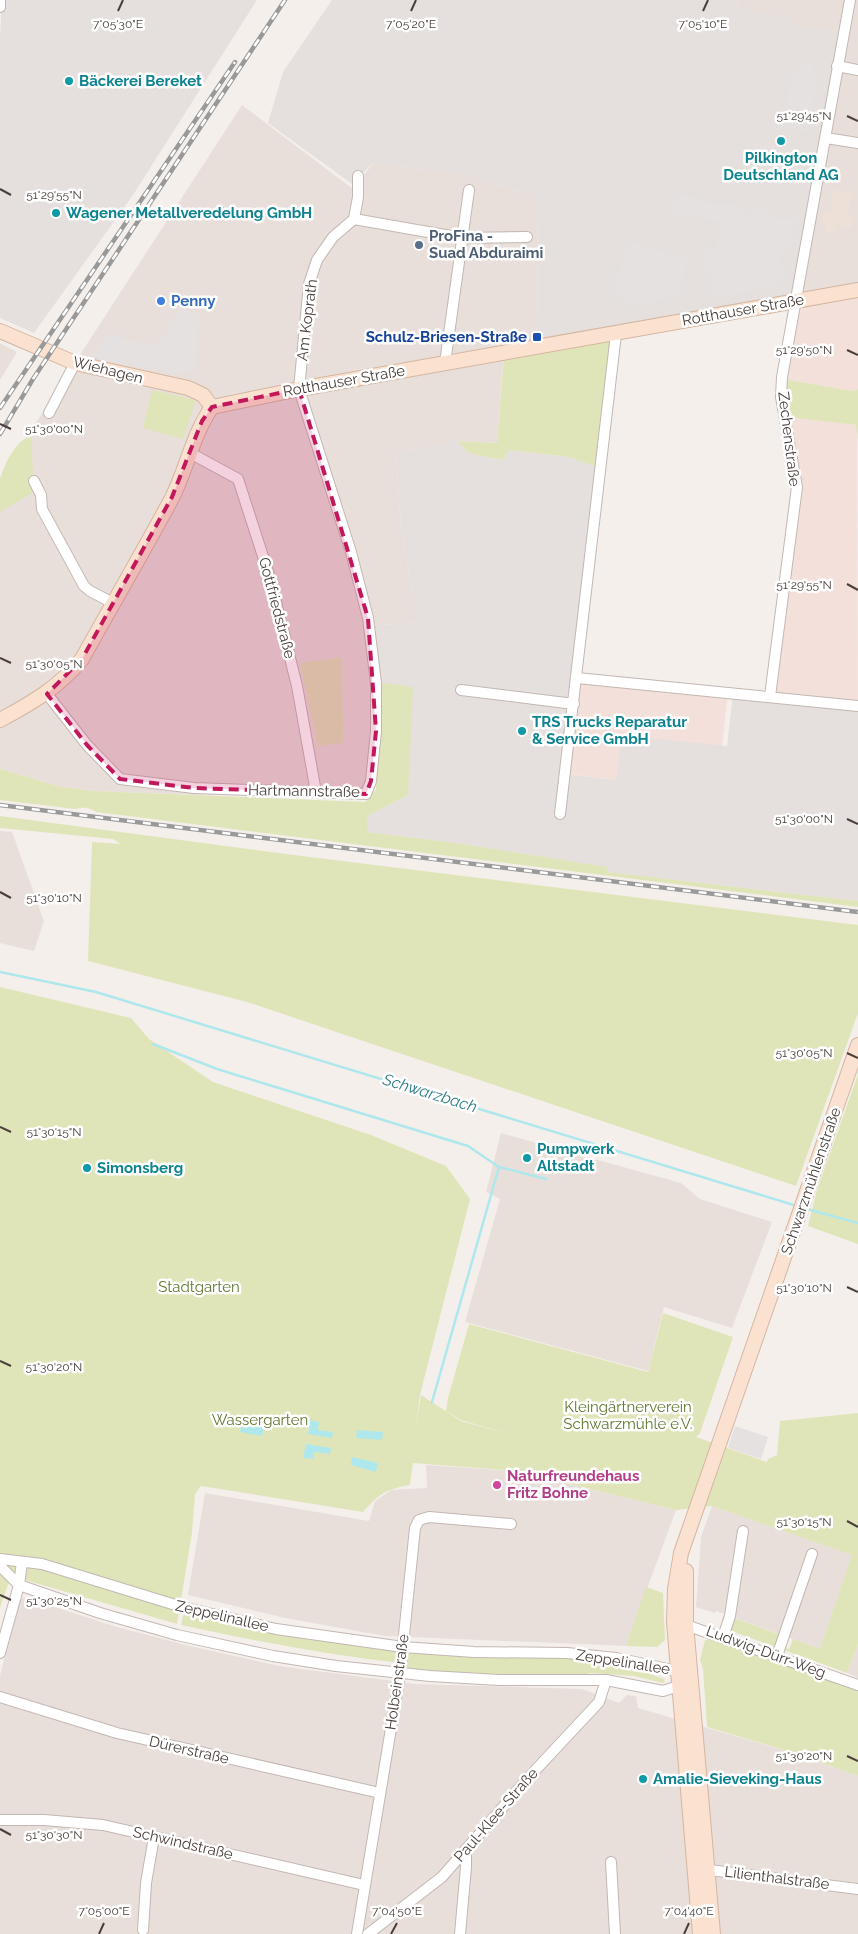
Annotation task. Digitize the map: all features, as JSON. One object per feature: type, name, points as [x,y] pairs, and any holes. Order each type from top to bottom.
[{"type":"main road","name":"Rotthauser Straße","points":[[212,407],[299,389],[858,290]]},
{"type":"main road","name":"Wiehagen","points":[[0,331],[75,363],[188,388],[203,395],[212,407]]},
{"type":"main road","points":[[0,720],[47,694],[72,671],[82,658],[172,497],[192,454],[202,421],[212,407]]},
{"type":"main road","name":"Schwarzmühlenstraße","points":[[680,1623],[695,1516],[858,1045]]},
{"type":"main road","points":[[680,1623],[677,1671],[684,1684]]},
{"type":"main road","points":[[680,1623],[701,1869],[713,1934]]},
{"type":"main road","points":[[700,1934],[701,1869]]},
{"type":"street","points":[[0,0],[0,7]]},
{"type":"street","name":"Zechenstraße","points":[[770,696],[796,486],[781,397],[791,322],[797,301],[850,0]]},
{"type":"street","points":[[837,66],[858,70]]},
{"type":"street","points":[[826,138],[858,143]]},
{"type":"street","points":[[358,176],[358,197],[354,219],[462,238],[527,238]]},
{"type":"street","points":[[446,363],[469,190]]},
{"type":"street","name":"Am Koprath","points":[[299,389],[309,284],[317,260],[333,238],[354,219]]},
{"type":"street","points":[[560,814],[616,334]]},
{"type":"street","points":[[49,413],[75,363]]},
{"type":"street","name":"Hartmannstraße","points":[[47,694],[87,745],[120,779],[194,788],[366,794],[372,781],[376,731],[376,683],[368,618],[353,562],[299,389]]},
{"type":"street","name":"Gottfriedstraße","points":[[192,454],[238,479],[270,578],[297,686],[316,792]]},
{"type":"street","points":[[34,482],[41,495],[42,509],[84,586],[113,603]]},
{"type":"street","points":[[577,678],[858,706]]},
{"type":"street","points":[[461,690],[574,704]]},
{"type":"street","name":"Holbeinstraße","points":[[357,1934],[400,1674],[415,1528],[419,1520],[429,1517],[510,1524]]},
{"type":"street","points":[[723,1637],[730,1616],[743,1531]]},
{"type":"street","points":[[777,1656],[812,1554]]},
{"type":"street","name":"Zeppelinallee","points":[[0,1559],[42,1564],[112,1587],[228,1619],[285,1630],[403,1647],[474,1652],[567,1653],[616,1658],[677,1671]]},
{"type":"street","points":[[0,1653],[19,1585],[22,1562]]},
{"type":"street","name":"Zeppelinallee","points":[[0,1566],[19,1585],[109,1615],[225,1646],[304,1661],[400,1674],[490,1679],[606,1680],[663,1691],[684,1684]]},
{"type":"street","name":"Ludwig-Dürr-Weg","points":[[680,1623],[858,1685]]},
{"type":"street","name":"Paul-Klee-Straße","points":[[368,1934],[442,1877],[599,1702],[606,1680]]},
{"type":"street","name":"Dürerstraße","points":[[0,1697],[117,1733],[380,1792]]},
{"type":"street","name":"Schwindstraße","points":[[0,1820],[44,1820],[102,1825],[364,1885]]},
{"type":"street","points":[[143,1930],[146,1883],[154,1837]]},
{"type":"street","points":[[460,1934],[466,1849]]},
{"type":"street","points":[[611,1862],[615,1934]]},
{"type":"street","name":"Lilienthalstraße","points":[[701,1869],[858,1889]]},
{"type":"highlighted area","points":[[299,389],[368,618],[376,731],[371,781],[366,794],[194,788],[120,779],[87,745],[47,694],[82,659],[172,497],[202,421],[212,407]]},
{"type":"shaded area","points":[[2,0],[257,0],[133,195],[34,333],[0,318],[0,36]]},
{"type":"shaded area","points":[[332,0],[737,0],[736,7],[789,18],[799,26],[841,33],[795,298],[537,346],[538,197],[465,175],[373,163],[352,184],[268,123],[283,72]]},
{"type":"shaded area","points":[[737,0],[858,0],[858,288],[800,296],[841,33],[799,26],[788,18],[736,7]]},
{"type":"shaded area","points":[[806,62],[815,64],[813,73],[818,75],[808,133],[787,128],[780,129],[791,79]]},
{"type":"shaded area","points":[[242,105],[353,189],[373,163],[465,175],[538,197],[537,346],[504,351],[497,443],[458,441],[396,452],[401,527],[418,622],[370,626],[375,731],[365,793],[315,790],[198,795],[95,791],[61,787],[0,769],[0,478]]},
{"type":"shaded area","points":[[833,190],[853,194],[846,216],[854,218],[852,228],[836,225],[835,233],[825,232],[827,223],[821,222],[823,212],[830,213]]},
{"type":"shaded area","points":[[686,193],[698,200],[714,205],[742,205],[749,214],[758,208],[767,211],[778,221],[784,217],[790,220],[796,215],[801,219],[791,234],[796,239],[783,250],[779,261],[789,277],[770,287],[710,298],[712,272],[703,271],[706,248],[716,247],[720,223],[688,213],[684,220],[667,206]]},
{"type":"shaded area","points":[[628,241],[688,259],[679,296],[629,307],[611,293]]},
{"type":"shaded area","points":[[858,292],[858,389],[852,391],[784,379],[798,302]]},
{"type":"shaded area","points":[[181,306],[192,313],[198,314],[195,373],[187,370],[179,374],[100,359],[94,355],[111,331],[125,340],[155,346]]},
{"type":"shaded area","points":[[0,343],[17,352],[0,380]]},
{"type":"shaded area","points":[[787,417],[857,425],[858,704],[772,695],[798,486]]},
{"type":"shaded area","points":[[458,441],[468,453],[503,460],[508,450],[569,457],[599,468],[572,701],[463,688],[456,693],[571,706],[564,774],[616,780],[622,735],[727,746],[733,694],[858,709],[858,901],[606,872],[606,867],[456,843],[366,832],[368,816],[408,795],[378,682],[370,626],[418,622],[401,527],[396,452]]},
{"type":"shaded area","points":[[579,680],[728,694],[722,746],[622,735],[617,780],[567,774]]},
{"type":"shaded area","points":[[0,831],[12,832],[44,921],[34,951],[0,943]]},
{"type":"shaded area","points":[[501,1133],[681,1183],[700,1199],[772,1222],[732,1328],[664,1307],[648,1371],[465,1322],[500,1199],[486,1192]]},
{"type":"shaded area","points":[[735,1426],[768,1437],[761,1459],[728,1448]]},
{"type":"shaded area","points":[[426,1465],[515,1471],[676,1510],[626,1646],[385,1636],[285,1618],[188,1595],[205,1493],[369,1521],[375,1501],[391,1490],[427,1488]]},
{"type":"shaded area","points":[[712,1506],[853,1555],[820,1649],[716,1611],[715,1613],[696,1607],[701,1537]]},
{"type":"shaded area","points":[[24,1597],[117,1627],[279,1666],[416,1684],[582,1689],[619,1703],[627,1695],[636,1696],[638,1708],[791,1752],[858,1776],[858,1934],[0,1934],[0,1676],[17,1605],[19,1600]]},
{"type":"shaded area","points":[[858,1644],[858,1678],[847,1673]]},
{"type":"green space","points":[[614,337],[599,468],[569,457],[509,450],[503,460],[468,453],[458,441],[497,443],[504,356]]},
{"type":"green space","points":[[784,379],[852,391],[858,389],[858,440],[856,425],[787,417]]},
{"type":"green space","points":[[152,390],[196,400],[183,439],[143,428]]},
{"type":"green space","points":[[31,436],[34,492],[0,512],[0,480],[4,467],[16,447]]},
{"type":"green space","points":[[342,657],[343,743],[318,746],[300,663]]},
{"type":"green space","points":[[378,682],[413,687],[408,795],[368,816],[367,832],[456,843],[607,867],[607,872],[858,901],[858,907],[96,812],[86,808],[75,809],[0,800],[0,769],[61,787],[95,791],[365,802],[376,790]]},
{"type":"green space","points":[[0,816],[294,855],[858,925],[858,1013],[796,1186],[247,1002],[88,961],[92,842],[121,844],[113,839],[0,828]]},
{"type":"green space","name":"Stadtgarten","points":[[0,987],[131,1018],[149,1039],[213,1082],[371,1135],[446,1166],[470,1199],[420,1395],[416,1428],[421,1395],[461,1421],[512,1435],[461,1420],[446,1411],[469,1324],[648,1372],[663,1313],[733,1337],[700,1433],[696,1437],[767,1462],[768,1459],[777,1455],[780,1421],[858,1413],[858,1644],[847,1673],[784,1650],[784,1648],[789,1649],[793,1639],[820,1649],[852,1555],[712,1506],[676,1510],[516,1471],[413,1463],[410,1485],[395,1488],[384,1493],[363,1512],[201,1486],[195,1494],[192,1533],[177,1624],[11,1576],[0,1608]]},
{"type":"green space","points":[[858,1074],[858,1244],[808,1226],[817,1190]]},
{"type":"green space","points":[[646,1587],[663,1593],[665,1640],[657,1647],[626,1646]]},
{"type":"green space","points":[[185,1607],[340,1640],[597,1659],[625,1665],[664,1679],[665,1682],[634,1676],[591,1673],[568,1679],[400,1673],[401,1663],[291,1647],[181,1625]]},
{"type":"green space","points":[[734,1618],[781,1635],[776,1647],[731,1631]]},
{"type":"green space","points":[[714,1638],[858,1689],[858,1776],[791,1752],[707,1727],[703,1669],[700,1660],[705,1640]]},
{"type":"water","points":[[310,1420],[319,1422],[318,1430],[333,1432],[332,1438],[308,1434]]},
{"type":"water","points":[[242,1423],[264,1427],[262,1436],[240,1432]]},
{"type":"water","points":[[357,1430],[383,1432],[382,1440],[356,1438]]},
{"type":"water","points":[[306,1444],[331,1448],[330,1454],[314,1452],[313,1459],[303,1458]]},
{"type":"water","points":[[352,1457],[378,1463],[376,1472],[351,1465]]},
{"type":"waterway","name":"Schwarzbach","points":[[0,972],[96,992],[797,1206]]},
{"type":"waterway","points":[[153,1044],[217,1069],[468,1146],[499,1167],[546,1179]]},
{"type":"waterway","points":[[432,1402],[499,1167]]},
{"type":"waterway","name":"Schwarzbach","points":[[807,1209],[858,1223]]},
{"type":"railway","points":[[0,434],[33,379],[285,0]]},
{"type":"railway","points":[[0,408],[235,62]]},
{"type":"railway","points":[[0,805],[858,912]]},
{"type":"place","name":"Bäckerei Bereket","points":[[69,81]]},
{"type":"place","name":"Pilkington Deutschland AG","points":[[781,141]]},
{"type":"place","name":"Wagener Metallveredelung GmbH","points":[[56,213]]},
{"type":"place","name":"ProFina - Suad Abduraimi","points":[[419,245]]},
{"type":"place","name":"Penny","points":[[161,301]]},
{"type":"place","name":"Schulz-Briesen-Straße","points":[[537,337]]},
{"type":"place","name":"TRS Trucks Reparatur & Service GmbH","points":[[522,731]]},
{"type":"place","name":"Pumpwerk Altstadt","points":[[527,1158]]},
{"type":"place","name":"Simonsberg","points":[[87,1168]]},
{"type":"place","name":"Naturfreundehaus Fritz Bohne","points":[[497,1485]]},
{"type":"place","name":"Amalie-Sieveking-Haus","points":[[643,1779]]},
{"type":"park label","name":"Kleingärtnerverein Schwarzmühle e.V.","points":[[628,1416]]},
{"type":"park label","name":"Wassergarten","points":[[260,1420]]}]
